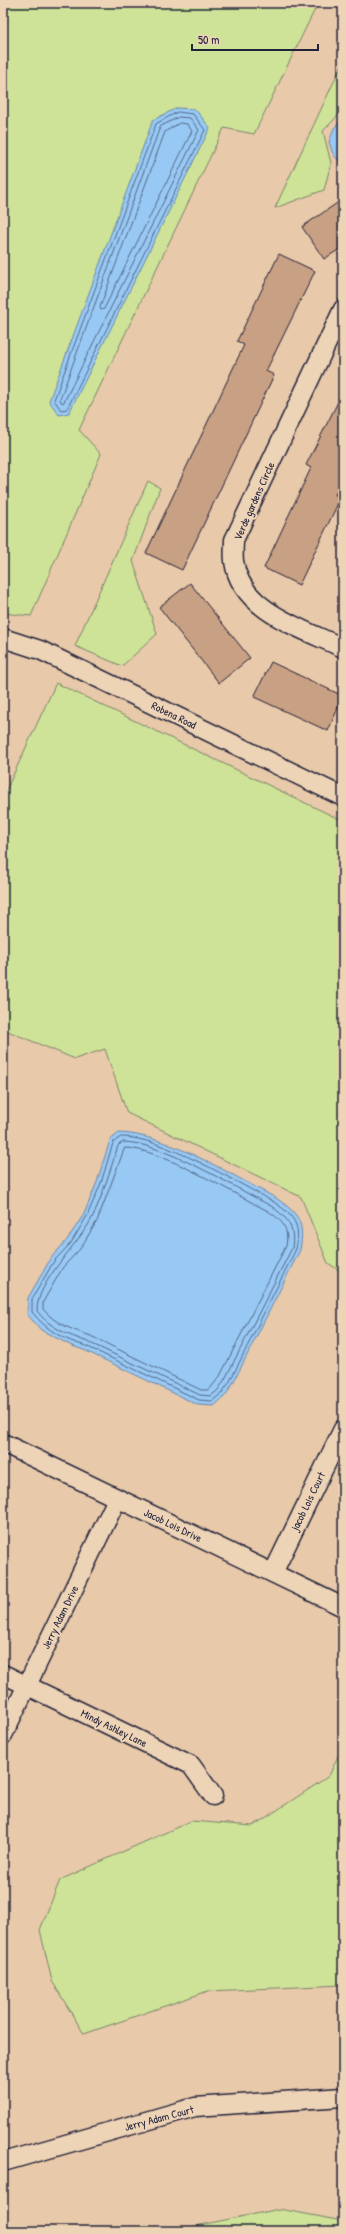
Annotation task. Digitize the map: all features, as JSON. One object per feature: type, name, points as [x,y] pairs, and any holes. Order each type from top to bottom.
[{"type":"street","name":"Verde gardens Circle","points":[[343,309],[234,540],[234,561],[239,579],[250,597],[268,612],[343,648]]},
{"type":"street","name":"Robena Road","points":[[3,638],[40,650],[341,791]]},
{"type":"street","name":"jacob Lois Court","points":[[273,1573],[343,1429]]},
{"type":"street","name":"Jacob Lois Drive","points":[[3,1443],[343,1607]]},
{"type":"street","name":"Jerry Adam Drive","points":[[3,1735],[117,1499]]},
{"type":"street","name":"Mindy Ashley Lane","points":[[3,1674],[191,1765],[213,1796]]},
{"type":"street","name":"Jerry Adam Court","points":[[3,2162],[195,2108],[343,2097]]},
{"type":"green space","points":[[3,3],[318,3],[254,134],[224,128],[79,430],[101,454],[31,616],[3,613]]},
{"type":"green space","points":[[343,62],[343,110],[323,131],[331,163],[324,190],[275,208]]},
{"type":"green space","points":[[148,481],[160,488],[133,561],[157,634],[122,666],[75,646]]},
{"type":"green space","points":[[56,683],[343,821],[343,1273],[328,1263],[301,1197],[127,1113],[105,1049],[75,1059],[3,1029],[3,797]]},
{"type":"green space","points":[[343,1745],[343,1985],[208,1991],[84,2034],[52,1981],[40,1930],[60,1880],[191,1821],[253,1826],[329,1776]]},
{"type":"green space","points":[[279,2209],[343,2221],[343,2231],[171,2231]]},
{"type":"water","points":[[177,108],[195,109],[210,128],[69,413],[59,415],[49,401],[153,120]]},
{"type":"water","points":[[343,119],[343,161],[335,157],[329,142],[334,128]]},
{"type":"water","points":[[119,1133],[138,1135],[158,1140],[220,1168],[276,1198],[295,1214],[301,1225],[302,1232],[300,1250],[233,1383],[225,1396],[214,1406],[198,1405],[84,1350],[72,1346],[41,1330],[27,1314],[28,1298],[51,1258],[67,1240],[84,1214],[97,1182],[110,1140]]},
{"type":"building","points":[[343,199],[343,247],[324,259],[302,227]]},
{"type":"building","points":[[279,254],[315,271],[266,371],[274,375],[182,570],[146,553],[244,345],[237,341]]},
{"type":"building","points":[[343,392],[343,479],[335,495],[341,497],[299,585],[264,568],[311,468],[306,465]]},
{"type":"building","points":[[190,583],[250,658],[219,683],[159,607]]},
{"type":"building","points":[[271,662],[343,696],[328,731],[254,697]]}]
